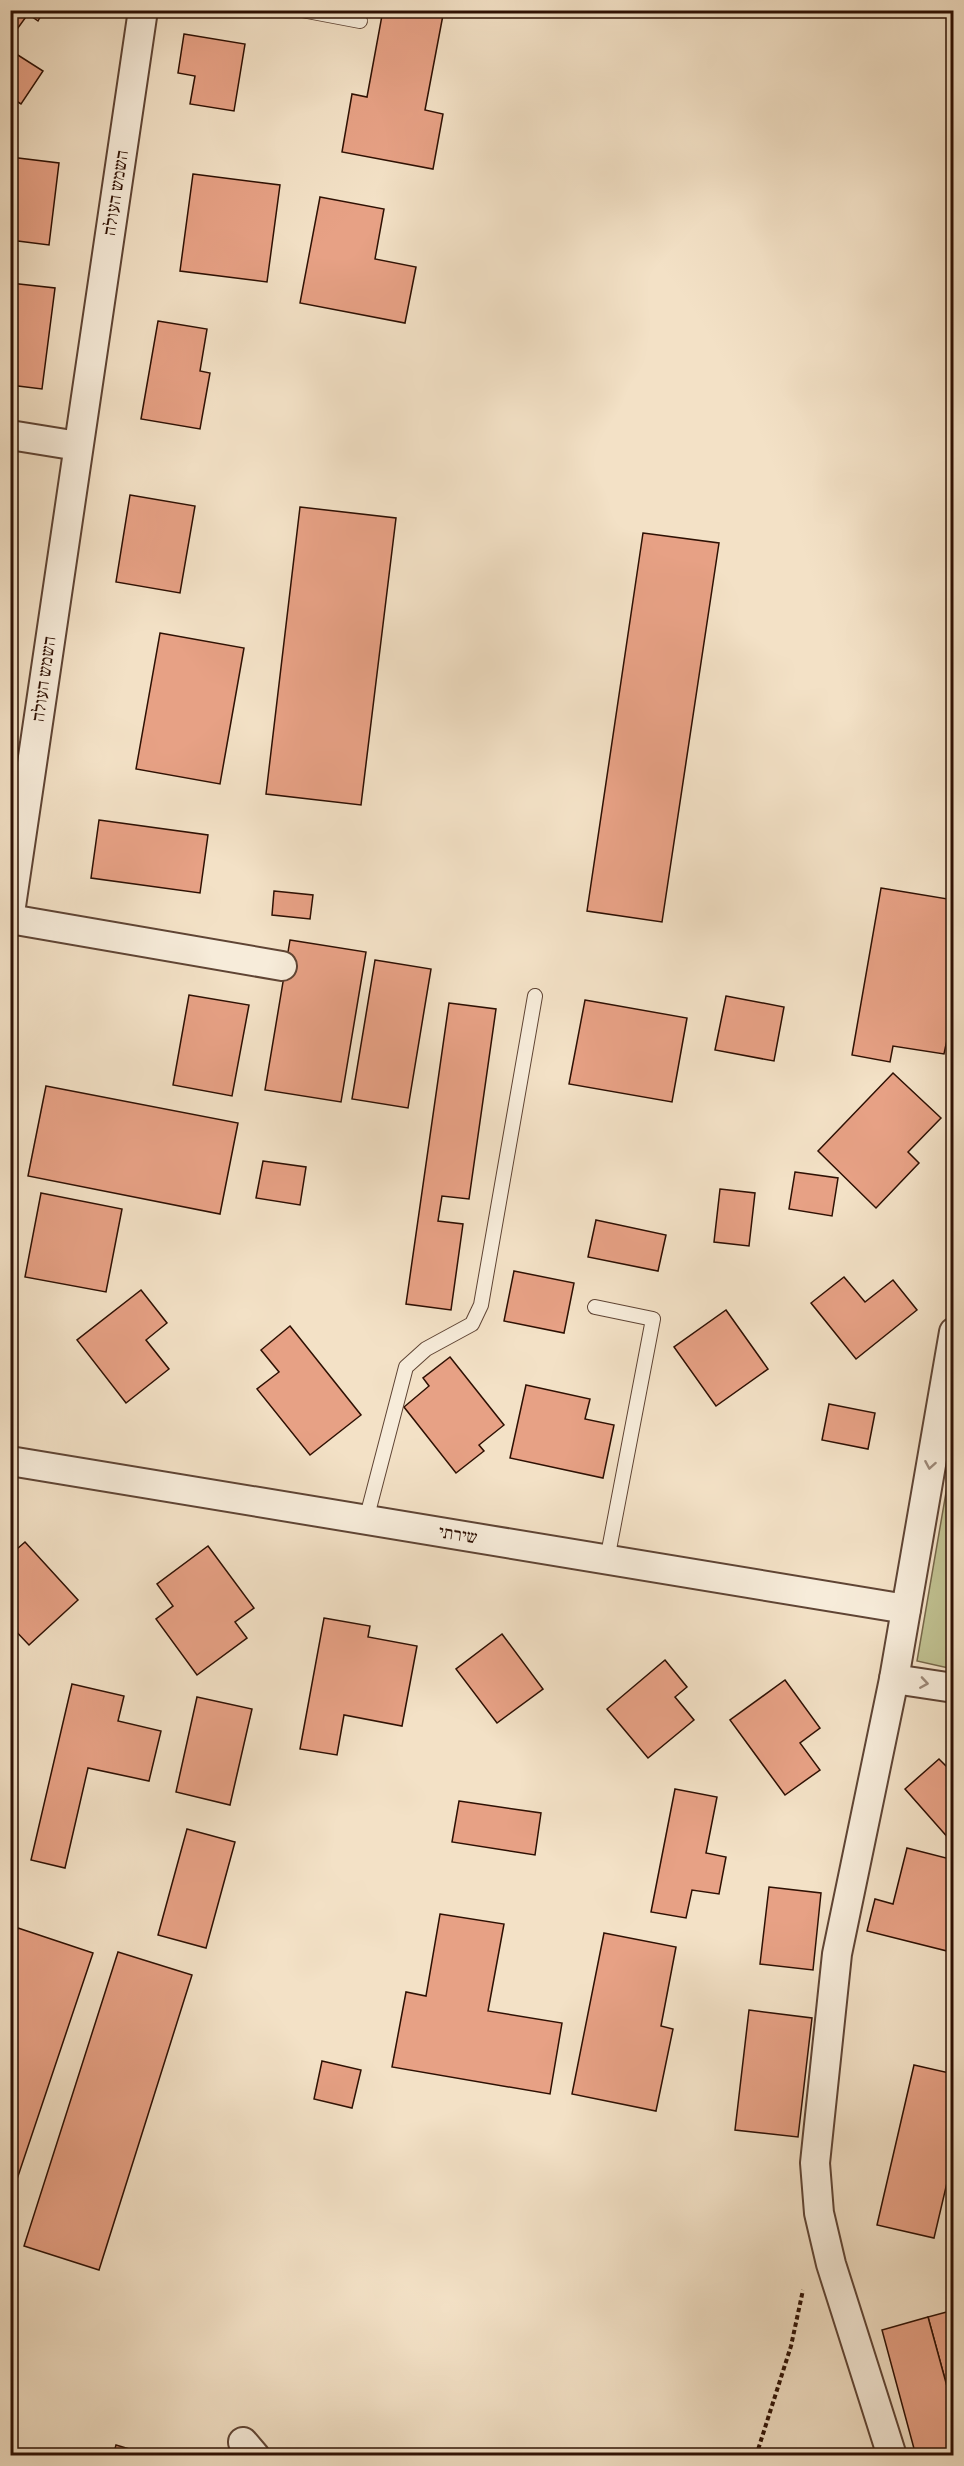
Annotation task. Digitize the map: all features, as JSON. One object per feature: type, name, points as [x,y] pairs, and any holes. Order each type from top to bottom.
[{"type":"street","name":"השמש העולה","points":[[10,913],[143,10]]},
{"type":"street","points":[[10,435],[78,446]]},
{"type":"street","points":[[10,919],[282,966]]},
{"type":"street","points":[[892,2456],[831,2264],[819,2213],[815,2163],[837,1954],[947,1408],[954,1332]]},
{"type":"street","name":"שירתי","points":[[10,1461],[906,1609]]},
{"type":"street","points":[[894,1679],[954,1688]]},
{"type":"lane","points":[[302,10],[360,21]]},
{"type":"lane","points":[[366,1520],[406,1367],[426,1349],[472,1324],[480,1305],[535,996]]},
{"type":"lane","points":[[596,1307],[653,1319],[607,1560]]},
{"type":"path","points":[[756,2456],[791,2346],[805,2280]]},
{"type":"green space","points":[[953,1452],[954,1669],[917,1661]]},
{"type":"building","points":[[10,10],[44,10],[38,21],[28,14],[10,39]]},
{"type":"building","points":[[383,10],[418,10],[443,15],[425,110],[443,114],[433,169],[342,152],[352,94],[367,97]]},
{"type":"building","points":[[184,34],[245,44],[234,111],[190,104],[195,76],[178,73]]},
{"type":"building","points":[[10,50],[43,71],[21,104],[10,97]]},
{"type":"building","points":[[10,157],[59,163],[49,245],[10,240]]},
{"type":"building","points":[[193,174],[280,185],[267,282],[180,271]]},
{"type":"building","points":[[320,197],[384,209],[375,259],[416,267],[405,323],[300,303]]},
{"type":"building","points":[[10,283],[55,288],[42,389],[10,385]]},
{"type":"building","points":[[158,321],[207,329],[200,371],[210,373],[200,429],[141,419]]},
{"type":"building","points":[[130,495],[195,506],[180,593],[116,582]]},
{"type":"building","points":[[300,507],[396,518],[361,805],[266,794]]},
{"type":"building","points":[[643,533],[719,543],[662,922],[587,911]]},
{"type":"building","points":[[160,633],[244,648],[220,784],[136,769]]},
{"type":"building","points":[[99,820],[208,835],[200,893],[91,878]]},
{"type":"building","points":[[881,888],[954,900],[949,931],[954,932],[954,1007],[944,1054],[893,1046],[890,1062],[852,1055]]},
{"type":"building","points":[[274,891],[313,895],[310,919],[272,915]]},
{"type":"building","points":[[290,940],[366,952],[341,1102],[265,1090]]},
{"type":"building","points":[[375,960],[431,969],[408,1108],[352,1099]]},
{"type":"building","points":[[189,995],[249,1005],[232,1096],[173,1085]]},
{"type":"building","points":[[726,996],[784,1007],[774,1061],[715,1050]]},
{"type":"building","points":[[585,1000],[687,1018],[672,1102],[569,1084]]},
{"type":"building","points":[[449,1003],[496,1009],[469,1199],[442,1196],[438,1221],[463,1224],[451,1310],[406,1304]]},
{"type":"building","points":[[893,1073],[941,1118],[908,1152],[919,1163],[876,1208],[818,1151]]},
{"type":"building","points":[[46,1086],[238,1123],[220,1214],[28,1176]]},
{"type":"building","points":[[263,1161],[306,1167],[300,1205],[256,1198]]},
{"type":"building","points":[[795,1172],[838,1178],[832,1216],[789,1209]]},
{"type":"building","points":[[720,1189],[755,1193],[749,1246],[714,1242]]},
{"type":"building","points":[[41,1193],[122,1209],[106,1292],[25,1277]]},
{"type":"building","points":[[596,1220],[666,1235],[658,1271],[588,1257]]},
{"type":"building","points":[[514,1271],[574,1283],[564,1333],[504,1321]]},
{"type":"building","points":[[844,1277],[865,1302],[893,1280],[917,1310],[856,1359],[811,1303]]},
{"type":"building","points":[[141,1290],[167,1323],[146,1340],[169,1369],[126,1403],[77,1340]]},
{"type":"building","points":[[726,1310],[768,1369],[716,1406],[674,1347]]},
{"type":"building","points":[[290,1326],[361,1415],[310,1455],[257,1389],[279,1372],[261,1350]]},
{"type":"building","points":[[450,1357],[504,1425],[479,1445],[484,1451],[456,1473],[404,1407],[429,1386],[423,1378]]},
{"type":"building","points":[[526,1385],[590,1399],[585,1419],[614,1425],[603,1478],[510,1458]]},
{"type":"building","points":[[829,1404],[875,1413],[868,1449],[822,1440]]},
{"type":"building","points":[[10,1541],[17,1549],[25,1542],[78,1600],[29,1645],[10,1625]]},
{"type":"building","points":[[208,1546],[254,1608],[235,1622],[247,1638],[197,1675],[156,1619],[173,1606],[157,1584]]},
{"type":"building","points":[[324,1618],[370,1626],[368,1637],[417,1646],[402,1726],[344,1715],[337,1755],[300,1749]]},
{"type":"building","points":[[502,1634],[543,1689],[497,1723],[456,1669]]},
{"type":"building","points":[[665,1660],[687,1687],[675,1697],[694,1720],[648,1758],[607,1709]]},
{"type":"building","points":[[785,1680],[820,1728],[800,1743],[820,1770],[785,1795],[730,1720]]},
{"type":"building","points":[[72,1684],[124,1696],[118,1721],[161,1731],[149,1781],[88,1768],[65,1868],[31,1860]]},
{"type":"building","points":[[197,1697],[252,1709],[230,1805],[176,1792]]},
{"type":"building","points":[[939,1759],[954,1774],[954,1837],[950,1840],[905,1789]]},
{"type":"building","points":[[675,1789],[717,1797],[706,1853],[726,1857],[719,1894],[692,1890],[686,1918],[651,1912]]},
{"type":"building","points":[[459,1801],[541,1813],[535,1855],[452,1842]]},
{"type":"building","points":[[187,1829],[235,1842],[206,1948],[158,1935]]},
{"type":"building","points":[[907,1848],[954,1860],[954,1927],[947,1951],[867,1931],[875,1899],[893,1904]]},
{"type":"building","points":[[769,1887],[821,1893],[813,1970],[760,1964]]},
{"type":"building","points":[[440,1914],[504,1924],[488,2011],[562,2023],[550,2094],[392,2067],[406,1992],[426,1996]]},
{"type":"building","points":[[18,1928],[93,1953],[10,2200],[10,1951]]},
{"type":"building","points":[[604,1933],[676,1947],[661,2026],[673,2029],[656,2111],[572,2094]]},
{"type":"building","points":[[118,1952],[192,1975],[99,2270],[24,2246]]},
{"type":"building","points":[[749,2010],[812,2018],[798,2137],[735,2130]]},
{"type":"building","points":[[322,2061],[361,2070],[352,2108],[314,2099]]},
{"type":"building","points":[[914,2065],[954,2074],[954,2153],[934,2238],[877,2225]]},
{"type":"building","points":[[954,2310],[954,2412],[928,2317]]},
{"type":"building","points":[[928,2317],[954,2412],[954,2456],[916,2456],[882,2330]]},
{"type":"building","points":[[116,2445],[153,2456],[113,2456]]}]
